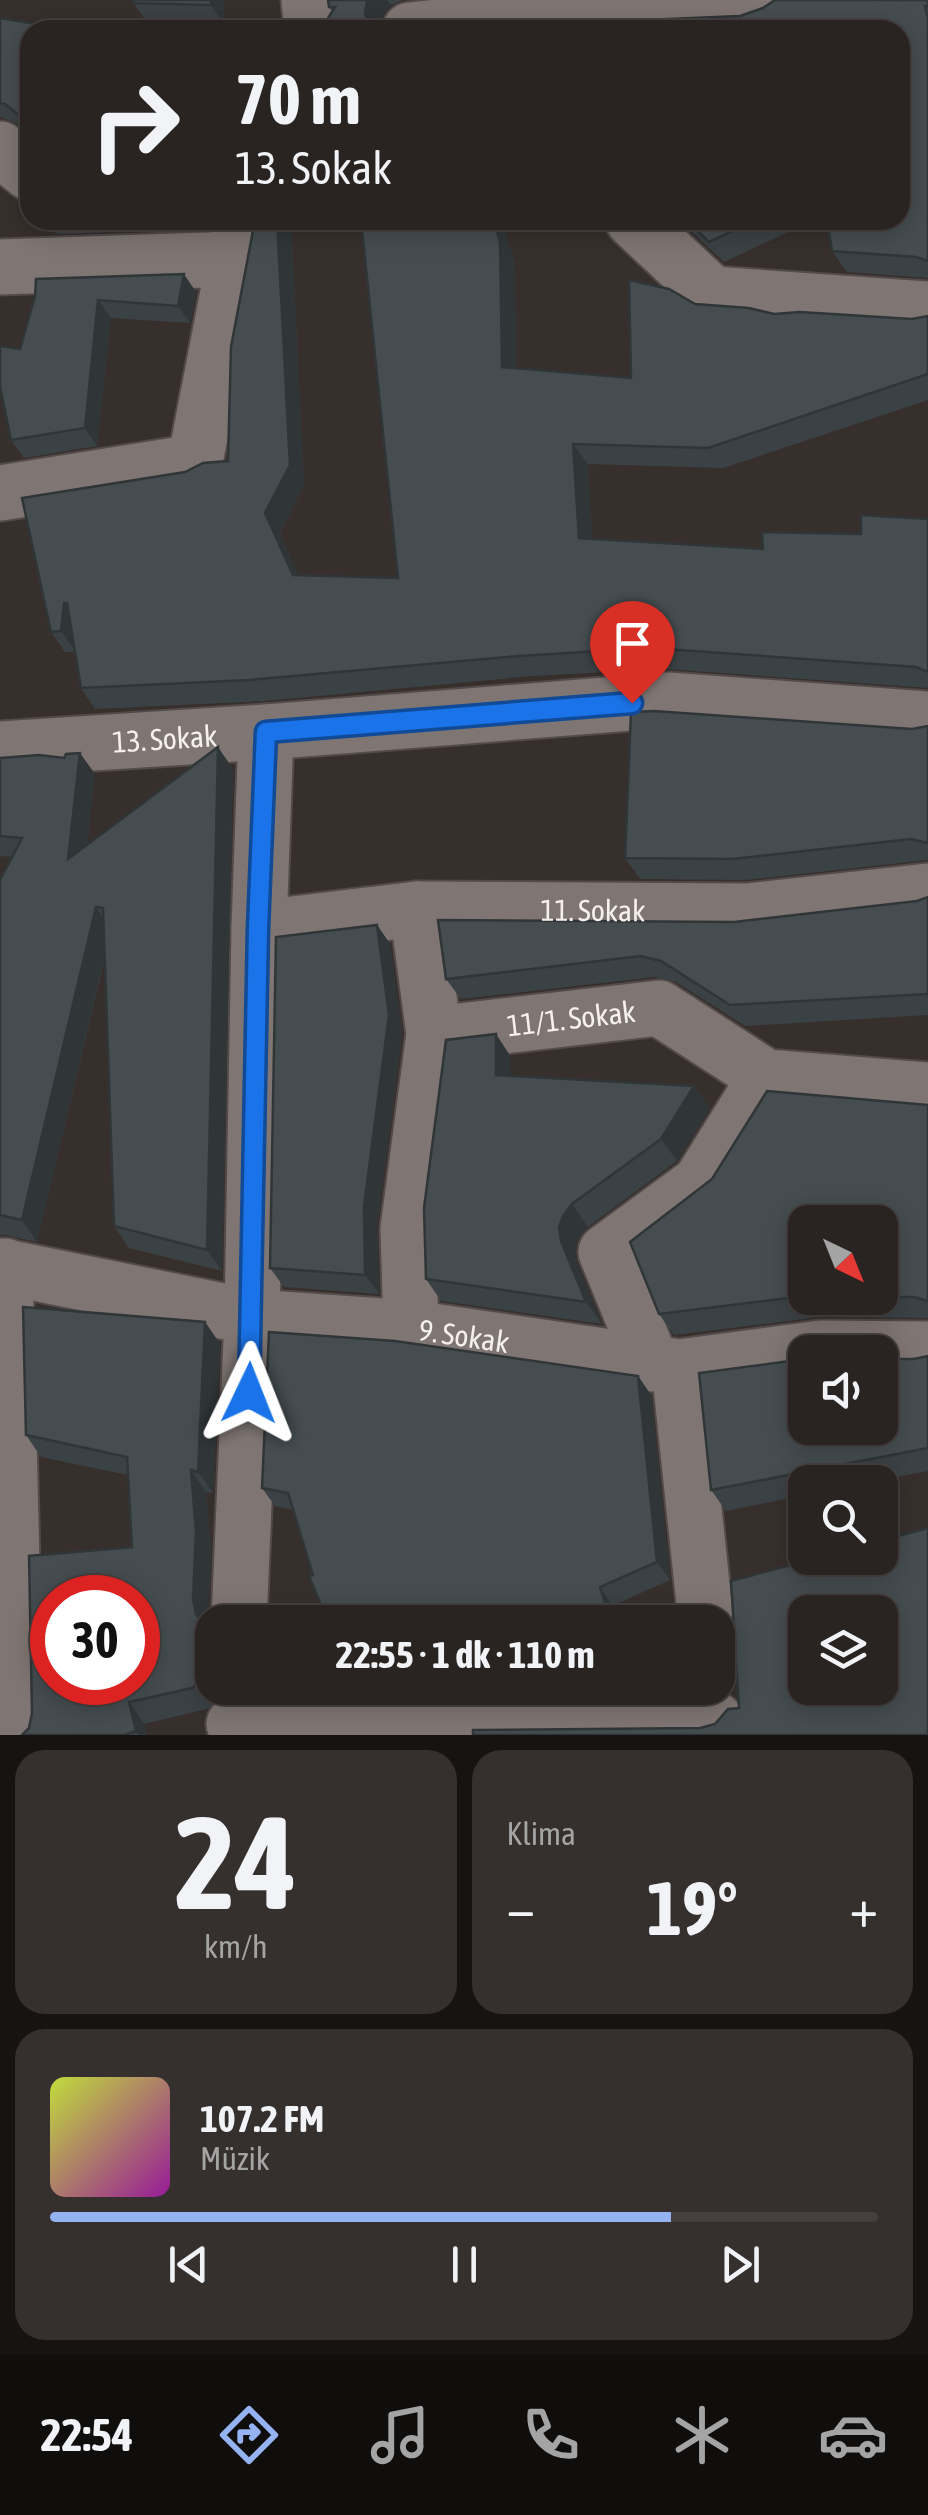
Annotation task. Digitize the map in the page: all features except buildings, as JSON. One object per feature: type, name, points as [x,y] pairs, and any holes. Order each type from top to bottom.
[{"type":"street","points":[[509,20],[766,0]]},
{"type":"street","points":[[0,149],[20,164]]},
{"type":"street","points":[[645,230],[712,294],[928,308]]},
{"type":"street","points":[[0,266],[238,240],[195,462],[0,493]]},
{"type":"street","name":"13. Sokak","points":[[0,748],[266,732],[668,700],[928,719]]},
{"type":"street","points":[[240,1605],[252,1317],[258,928],[266,732]]},
{"type":"street","name":"11. Sokak","points":[[258,928],[417,909],[748,910],[928,891]]},
{"type":"street","points":[[411,1328],[408,1229],[434,1034],[417,909]]},
{"type":"street","name":"11/1. Sokak","points":[[434,1034],[659,1008],[766,1078],[928,1090]]},
{"type":"street","points":[[703,1605],[666,1366],[606,1252],[700,1183],[766,1078]]},
{"type":"street","points":[[2,1266],[16,1735]]},
{"type":"street","name":"9. Sokak","points":[[2,1266],[252,1317],[411,1328],[666,1366],[821,1348],[928,1349]]},
{"type":"street","points":[[235,1715],[715,1714]]},
{"type":"route","points":[[249,1393],[266,732],[632,703]]}]
